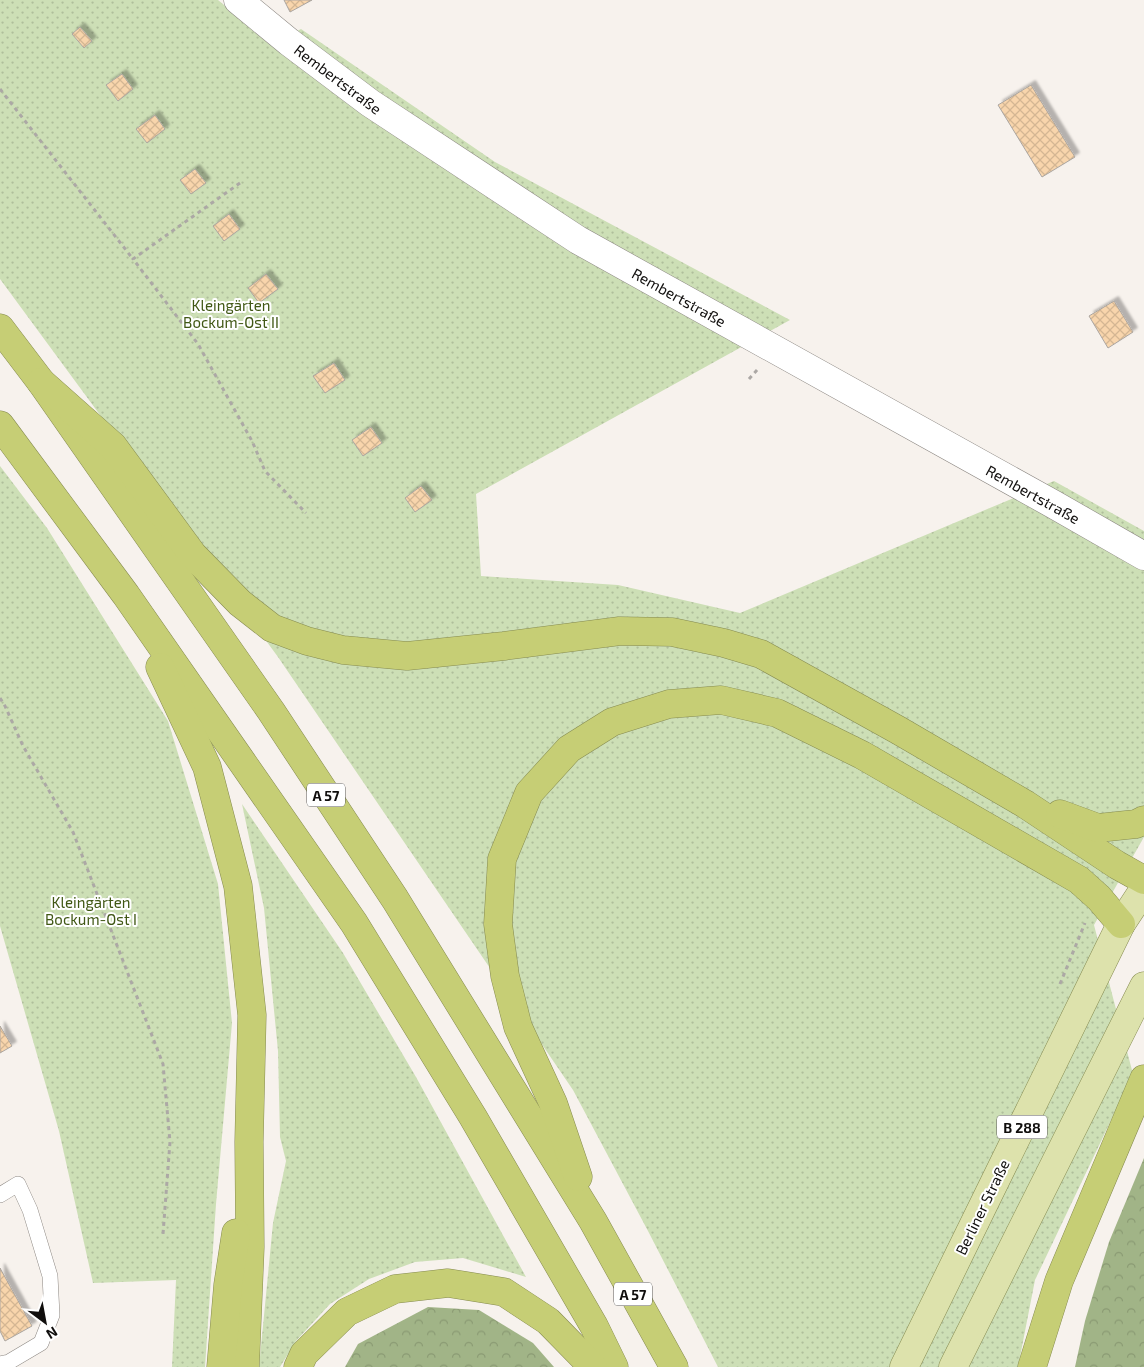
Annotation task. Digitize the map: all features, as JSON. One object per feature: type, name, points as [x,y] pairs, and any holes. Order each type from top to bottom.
[{"type":"highway","name":"A 57","points":[[0,328],[271,711],[400,907],[593,1221],[674,1367]]},
{"type":"highway","points":[[40,382],[113,446],[193,555],[240,603],[272,628],[307,642],[343,650],[407,656],[620,631],[672,632],[724,643],[761,654],[898,730],[1025,804],[1117,865],[1144,880]]},
{"type":"highway","points":[[0,425],[126,595],[354,923],[473,1117],[594,1326],[614,1367]]},
{"type":"highway","points":[[126,595],[207,766],[238,886],[252,1015],[249,1142],[250,1247],[245,1367]]},
{"type":"highway","points":[[593,1221],[554,1102],[518,1027],[505,976],[498,924],[502,859],[529,793],[569,749],[612,722],[668,704],[721,700],[777,713],[862,755],[1079,880],[1099,898],[1121,924]]},
{"type":"highway","points":[[1025,804],[1098,828],[1136,824],[1144,820]]},
{"type":"highway","points":[[1032,1367],[1059,1281],[1144,1079]]},
{"type":"highway","points":[[221,1367],[228,1285],[249,1142]]},
{"type":"highway","points":[[298,1367],[304,1354],[347,1312],[395,1289],[448,1283],[504,1292],[548,1321],[593,1367]]},
{"type":"main road","name":"Berliner Straße","points":[[904,1367],[1121,924],[1144,889]]},
{"type":"main road","name":"B 288","points":[[953,1367],[1144,986]]},
{"type":"street","name":"Rembertstraße","points":[[238,0],[289,42],[370,103],[578,240],[1144,556]]},
{"type":"lane","points":[[0,1195],[18,1184],[30,1210],[50,1276],[52,1315],[41,1343],[9,1362],[0,1364]]},
{"type":"path","points":[[0,89],[198,344],[252,442],[264,471],[306,513]]},
{"type":"path","points":[[133,259],[240,183]]},
{"type":"path","points":[[0,698],[23,746],[73,832],[162,1064],[170,1142],[163,1234]]},
{"type":"green space","name":"Kleingärten Bockum-Ost II","points":[[0,0],[218,0],[271,44],[301,29],[495,162],[790,320],[476,494],[481,576],[618,585],[740,613],[1054,481],[1144,531],[1144,837],[1094,925],[1133,1074],[1035,1280],[1018,1367],[718,1367],[573,1090],[278,657],[0,279]]},
{"type":"green space","name":"Kleingärten Bockum-Ost I","points":[[0,466],[47,528],[168,721],[218,884],[232,1023],[216,1204],[205,1367],[172,1367],[176,1280],[93,1283],[59,1131],[0,926]]},
{"type":"green space","points":[[242,804],[343,953],[416,1077],[526,1277],[463,1258],[415,1262],[369,1279],[330,1304],[296,1341],[280,1367],[259,1367],[273,1223],[286,1161],[280,1137],[278,1051],[264,908]]},
{"type":"green space","points":[[1144,1158],[1144,1367],[1075,1367],[1085,1321],[1109,1242]]},
{"type":"green space","points":[[428,1307],[479,1310],[533,1343],[554,1367],[345,1367],[358,1344]]},
{"type":"building","points":[[284,0],[312,0],[290,12]]},
{"type":"building","points":[[80,27],[92,41],[84,48],[72,34]]},
{"type":"building","points":[[122,74],[133,89],[118,101],[106,85]]},
{"type":"building","points":[[1031,85],[1075,157],[1042,177],[998,105]]},
{"type":"building","points":[[155,115],[165,129],[147,143],[136,129]]},
{"type":"building","points":[[195,169],[206,183],[191,194],[180,180]]},
{"type":"building","points":[[229,214],[240,229],[224,241],[213,226]]},
{"type":"building","points":[[266,274],[278,289],[259,303],[248,288]]},
{"type":"building","points":[[1114,301],[1133,332],[1108,348],[1089,316]]},
{"type":"building","points":[[334,363],[345,380],[325,393],[313,376]]},
{"type":"building","points":[[371,427],[382,443],[363,456],[352,440]]},
{"type":"building","points":[[421,486],[432,500],[415,512],[405,498]]},
{"type":"building","points":[[0,1026],[12,1046],[0,1053]]},
{"type":"building","points":[[0,1268],[32,1326],[5,1341],[0,1331]]}]
